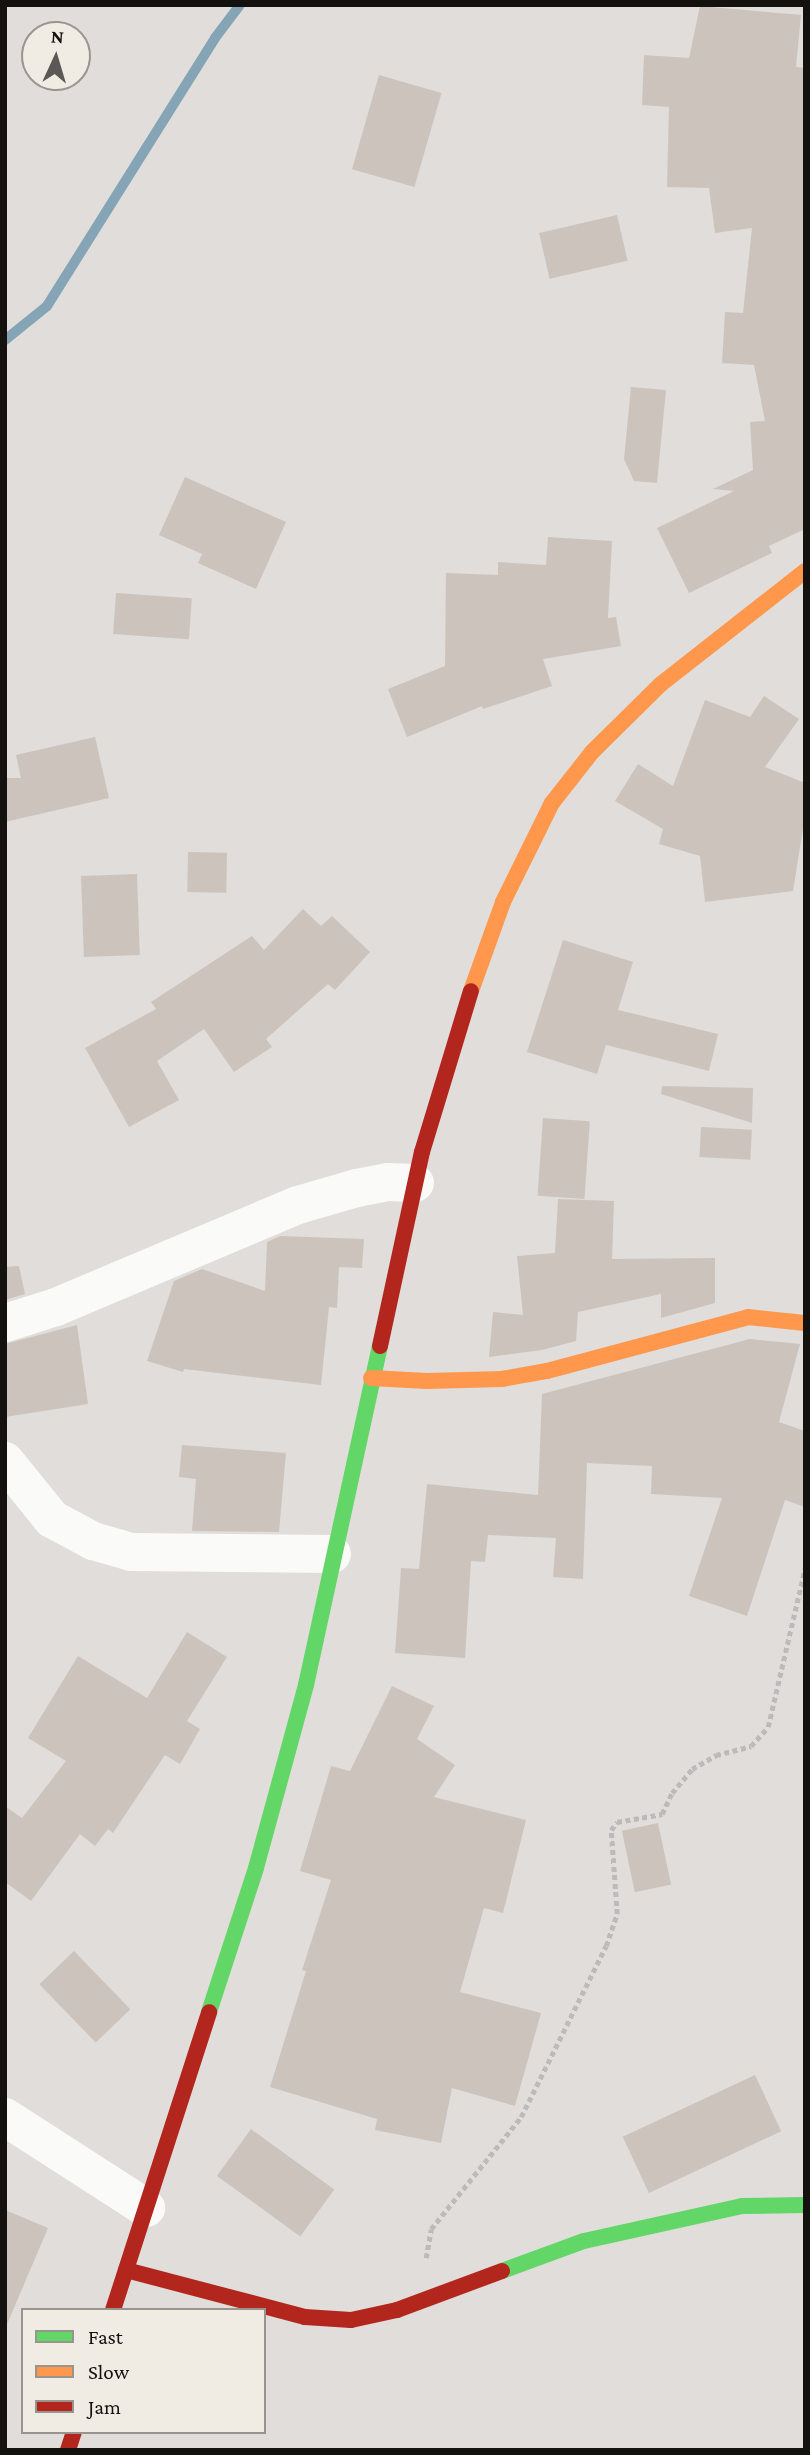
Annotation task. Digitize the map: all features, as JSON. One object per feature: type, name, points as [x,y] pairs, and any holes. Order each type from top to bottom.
[{"type":"street","points":[[114,2308],[256,1868],[306,1685],[332,1554],[415,1183],[456,1034],[503,902],[552,803],[592,752],[661,684],[805,571]]},
{"type":"street","points":[[5,1323],[56,1307],[298,1205],[388,1182],[415,1183]]},
{"type":"street","points":[[371,1377],[428,1381],[502,1379],[547,1371],[735,1319],[772,1317],[805,1323]]},
{"type":"street","points":[[5,1461],[52,1519],[93,1541],[131,1552],[332,1554]]},
{"type":"street","points":[[5,2117],[146,2208]]},
{"type":"street","points":[[126,2270],[305,2317],[351,2320],[397,2310],[584,2241],[742,2206],[805,2205]]},
{"type":"path","points":[[432,2297],[425,2252],[431,2229],[521,2117],[606,1946],[617,1914],[611,1830],[617,1822],[662,1814],[672,1793],[692,1769],[716,1755],[751,1746],[768,1727],[805,1568]]},
{"type":"building","points":[[700,6],[801,15],[796,67],[805,68],[805,529],[769,546],[772,553],[689,593],[657,528],[734,491],[713,489],[753,470],[750,422],[765,421],[754,365],[722,363],[725,312],[743,313],[752,228],[715,233],[709,188],[667,187],[669,107],[642,105],[644,55],[689,58]]},
{"type":"building","points":[[379,75],[441,93],[414,187],[352,169]]},
{"type":"building","points":[[617,215],[628,261],[550,279],[539,233]]},
{"type":"building","points":[[631,387],[666,390],[657,483],[634,481],[624,459]]},
{"type":"building","points":[[185,477],[286,522],[256,589],[198,563],[202,554],[159,535]]},
{"type":"building","points":[[548,537],[612,541],[608,618],[616,617],[621,646],[543,659],[552,686],[483,709],[482,706],[407,737],[388,689],[445,666],[446,573],[498,575],[498,562],[546,565]]},
{"type":"building","points":[[116,593],[192,598],[189,639],[113,634]]},
{"type":"building","points":[[764,696],[799,719],[765,767],[805,783],[805,816],[793,891],[705,902],[700,856],[659,844],[663,829],[615,801],[638,764],[673,786],[705,700],[750,717]]},
{"type":"building","points":[[95,737],[109,798],[5,822],[5,778],[21,778],[16,755]]},
{"type":"building","points":[[188,852],[227,853],[226,893],[187,892]]},
{"type":"building","points":[[137,874],[140,955],[84,957],[81,876]]},
{"type":"building","points":[[303,909],[321,926],[332,916],[370,952],[335,990],[328,984],[266,1039],[272,1047],[234,1072],[204,1029],[157,1061],[179,1100],[129,1127],[85,1048],[156,1009],[151,1002],[252,936],[264,950]]},
{"type":"building","points":[[563,940],[633,962],[618,1010],[718,1034],[709,1071],[606,1045],[597,1074],[527,1052]]},
{"type":"building","points":[[662,1086],[753,1088],[752,1123],[661,1094]]},
{"type":"building","points":[[543,1118],[590,1121],[584,1199],[538,1196]]},
{"type":"building","points":[[701,1127],[752,1130],[750,1160],[699,1157]]},
{"type":"building","points":[[558,1199],[614,1201],[612,1259],[715,1258],[715,1303],[661,1318],[661,1294],[578,1312],[576,1341],[542,1350],[489,1357],[493,1312],[523,1315],[517,1256],[555,1253]]},
{"type":"building","points":[[280,1236],[364,1239],[362,1268],[339,1267],[337,1308],[329,1307],[321,1385],[184,1369],[183,1372],[147,1361],[174,1281],[202,1269],[265,1291],[267,1242]]},
{"type":"building","points":[[19,1266],[25,1294],[5,1300],[5,1267]]},
{"type":"building","points":[[77,1325],[88,1404],[5,1417],[5,1344]]},
{"type":"building","points":[[750,1339],[800,1344],[779,1422],[805,1431],[805,1507],[785,1500],[747,1616],[689,1596],[722,1498],[651,1494],[652,1466],[587,1463],[583,1579],[553,1577],[556,1538],[488,1535],[485,1562],[471,1561],[465,1658],[395,1653],[401,1568],[419,1569],[427,1484],[538,1495],[542,1394]]},
{"type":"building","points":[[182,1445],[286,1453],[279,1532],[192,1531],[196,1479],[179,1477]]},
{"type":"building","points":[[187,1632],[227,1657],[187,1721],[200,1729],[180,1764],[165,1755],[113,1833],[108,1829],[95,1846],[80,1834],[31,1901],[5,1882],[5,1806],[22,1818],[66,1761],[28,1738],[78,1656],[147,1698]]},
{"type":"building","points":[[392,1686],[434,1706],[417,1739],[455,1765],[434,1797],[526,1820],[503,1913],[484,1908],[460,1992],[541,2013],[515,2106],[452,2088],[441,2143],[375,2130],[377,2119],[270,2087],[306,1971],[302,1970],[331,1880],[300,1871],[331,1766],[350,1771]]},
{"type":"building","points":[[658,1823],[671,1885],[635,1892],[622,1831]]},
{"type":"building","points":[[74,1951],[130,2009],[96,2043],[39,1984]]},
{"type":"building","points":[[755,2075],[781,2131],[649,2193],[623,2137]]},
{"type":"building","points":[[251,2129],[334,2190],[300,2236],[217,2176]]},
{"type":"building","points":[[5,2210],[48,2228],[5,2329]]},
{"type":"waterway","points":[[5,340],[47,306],[215,38],[240,5]]},
{"type":"traffic: fast","points":[[209,2012],[256,1868],[306,1685],[380,1346]]},
{"type":"traffic: fast","points":[[502,2271],[584,2241],[742,2206],[805,2205]]},
{"type":"traffic: slow","points":[[471,991],[503,902],[552,803],[592,752],[661,684],[805,571]]},
{"type":"traffic: slow","points":[[371,1378],[427,1381],[502,1379],[547,1371],[748,1317],[805,1323]]},
{"type":"traffic: jam","points":[[380,1346],[422,1152],[471,991]]},
{"type":"traffic: jam","points":[[114,2308],[209,2012]]},
{"type":"traffic: jam","points":[[126,2270],[305,2317],[351,2320],[397,2310],[502,2271]]},
{"type":"traffic: jam","points":[[68,2450],[73,2434]]}]
